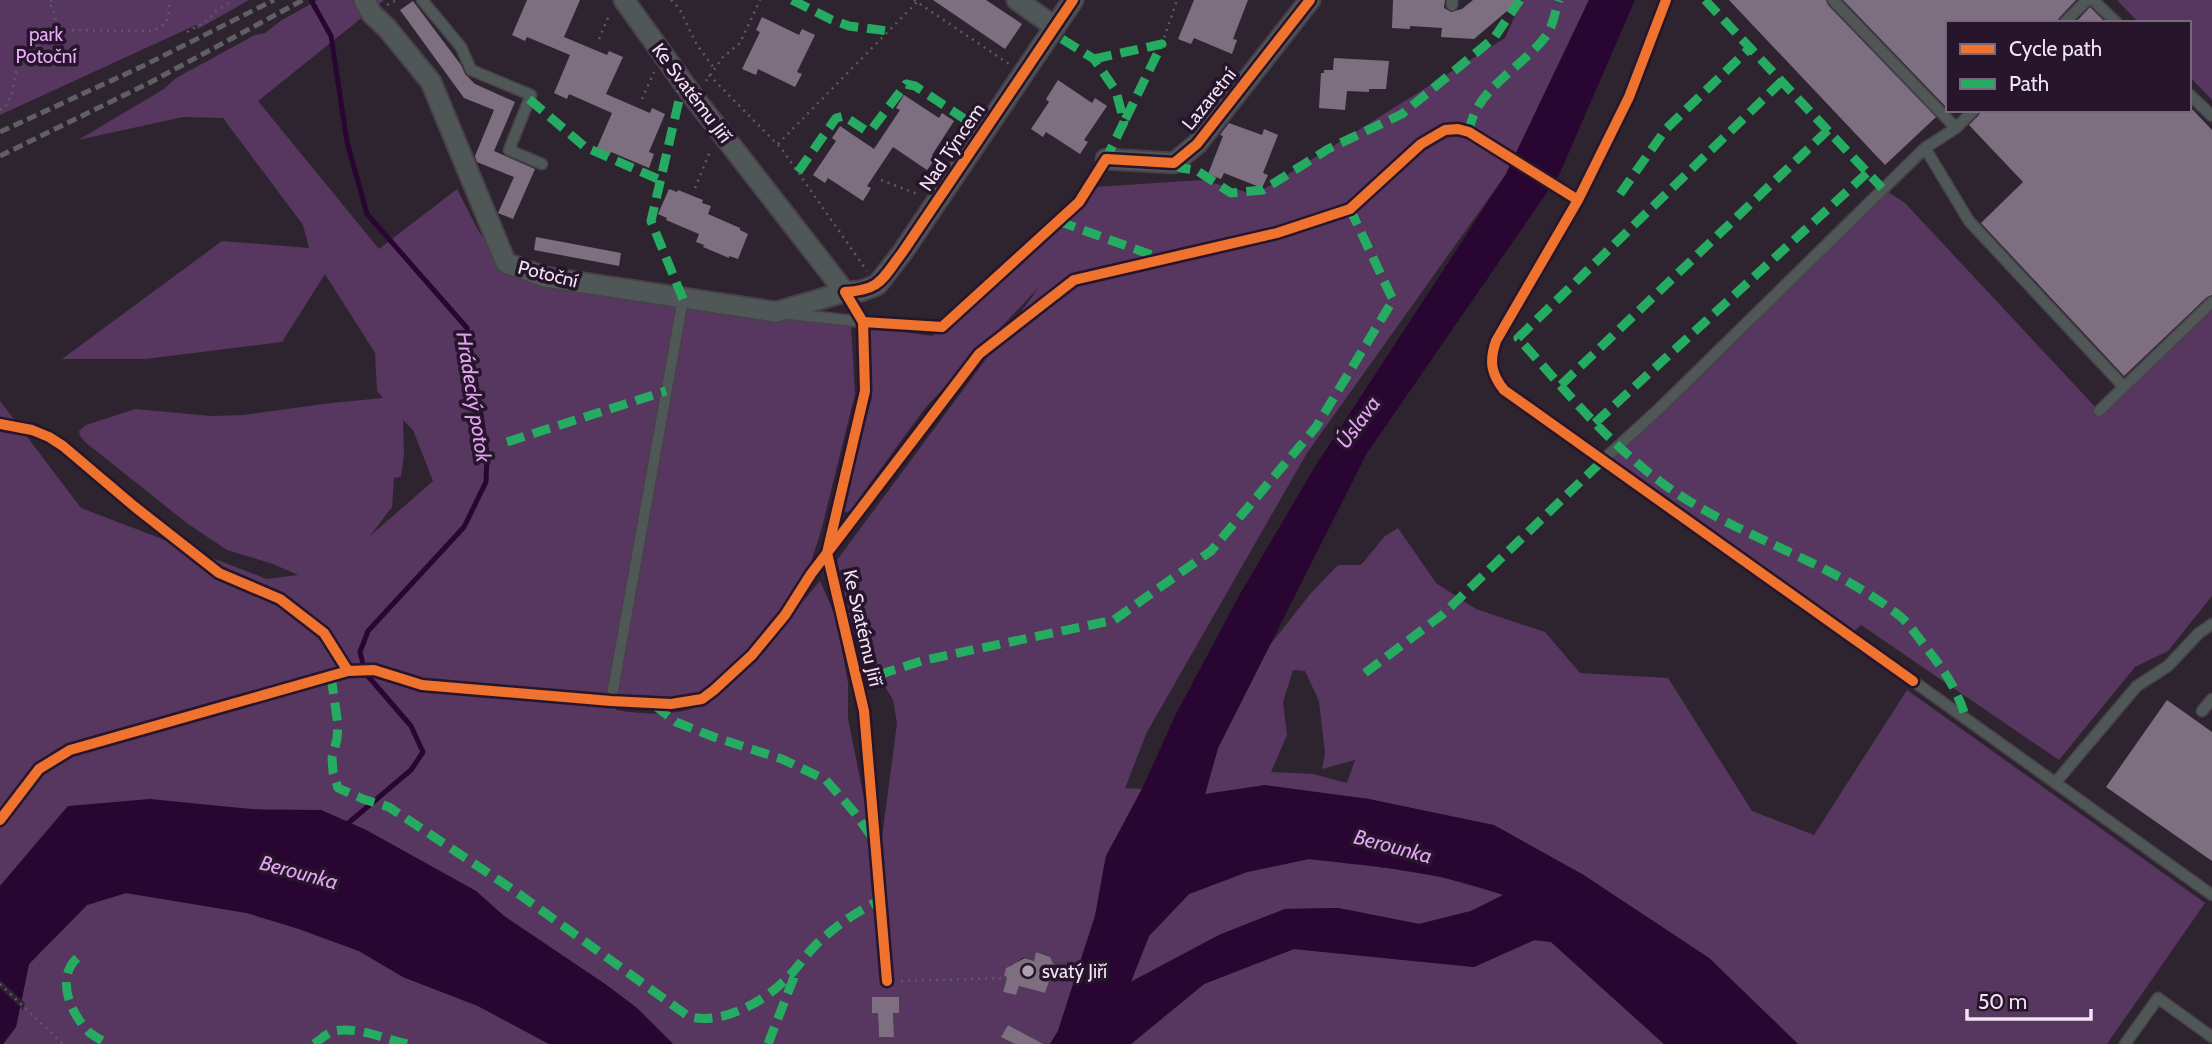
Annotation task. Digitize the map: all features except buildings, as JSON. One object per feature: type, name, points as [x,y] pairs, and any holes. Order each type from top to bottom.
[{"type":"street","name":"Potoční","points":[[364,0],[372,14],[387,28],[431,82],[506,263],[545,277],[776,312],[845,292]]},
{"type":"street","points":[[1017,0],[1055,27]]},
{"type":"street","name":"Nad Týncem","points":[[877,285],[902,253],[1073,0]]},
{"type":"street","name":"Lazaretní","points":[[1106,159],[1174,163],[1198,144],[1310,0]]},
{"type":"street","name":"Ke Svatému Jiří","points":[[617,6],[662,52],[695,99],[845,292]]},
{"type":"street","points":[[845,292],[861,291],[877,285]]},
{"type":"lane","points":[[422,0],[461,47],[471,70],[531,95],[509,150],[542,164]]},
{"type":"lane","points":[[1833,0],[1956,128]]},
{"type":"lane","points":[[2066,21],[2087,0]]},
{"type":"lane","points":[[2093,0],[2114,21]]},
{"type":"lane","points":[[2191,96],[2212,116]]},
{"type":"lane","points":[[1602,461],[1924,148],[1956,128],[1972,112]]},
{"type":"lane","points":[[1924,148],[1969,221],[2124,387]]},
{"type":"lane","name":"Ke Svatému Jiří","points":[[845,292],[863,322],[865,391],[827,553],[864,711],[887,981]]},
{"type":"lane","points":[[611,701],[682,299]]},
{"type":"lane","points":[[2099,411],[2212,302]]},
{"type":"lane","points":[[776,312],[863,322]]},
{"type":"lane","points":[[348,671],[374,670],[422,685],[611,701],[671,704],[702,699],[752,655],[785,615],[827,553]]},
{"type":"lane","points":[[2055,783],[2137,686],[2168,666],[2199,633],[2212,624]]},
{"type":"lane","points":[[1913,681],[2212,895]]},
{"type":"lane","points":[[2202,711],[2212,699]]},
{"type":"lane","points":[[2125,1044],[2158,998],[2212,1037]]},
{"type":"path","points":[[0,110],[5,108],[12,93],[16,72],[25,53],[56,30],[152,31],[163,26],[169,16],[169,0]]},
{"type":"path","points":[[187,32],[233,0]]},
{"type":"path","points":[[671,0],[679,8],[697,45],[715,68]]},
{"type":"path","points":[[695,99],[723,57],[740,43],[760,0]]},
{"type":"path","points":[[1162,44],[1177,0]]},
{"type":"path","points":[[50,1],[56,30]]},
{"type":"path","points":[[778,145],[915,1],[1009,64]]},
{"type":"path","points":[[599,38],[617,6]]},
{"type":"path","points":[[642,99],[662,52]]},
{"type":"path","points":[[709,75],[778,145],[877,285]]},
{"type":"path","points":[[695,188],[719,130]]},
{"type":"path","points":[[881,180],[923,196]]},
{"type":"path","points":[[887,981],[1007,978]]},
{"type":"path","points":[[0,984],[63,1044]]},
{"type":"green space","name":"park Potoční","points":[[0,0],[249,0],[198,29],[196,25],[0,115]]},
{"type":"green space","points":[[318,0],[384,0],[258,101],[379,249],[457,189],[478,230],[509,276],[851,325],[855,394],[821,531],[810,565],[789,600],[751,649],[707,689],[692,697],[674,700],[619,698],[616,710],[673,713],[691,709],[706,701],[741,671],[820,581],[836,617],[848,683],[848,719],[878,868],[897,723],[893,700],[854,634],[837,560],[1040,286],[925,408],[850,511],[841,513],[872,397],[870,327],[932,336],[1095,187],[1202,180],[1253,194],[1505,38],[1522,0],[1589,0],[1506,174],[1307,453],[1147,732],[1125,788],[1142,789],[1106,856],[1095,916],[1058,1031],[1050,1044],[1026,1044],[1030,1037],[1008,1025],[1002,1036],[1015,1044],[673,1044],[637,1008],[504,916],[476,891],[366,830],[321,810],[68,806],[0,886],[0,401],[81,508],[267,579],[298,575],[227,550],[188,524],[85,442],[79,431],[86,425],[135,409],[211,416],[243,415],[383,398],[377,391],[375,353],[325,274],[282,342],[146,359],[62,359],[222,241],[309,248],[303,225],[223,118],[183,117],[78,140],[164,89],[176,78],[255,35],[265,33]],"holes":[[[403,420],[413,430],[433,481],[370,536],[392,507],[394,478],[401,477],[404,455]],[[1036,952],[1048,956],[1045,993],[1019,986],[1016,995],[1003,992],[1007,978],[1004,975],[1006,968],[1012,964],[1017,965],[1024,957],[1034,961]],[[899,997],[899,1013],[893,1013],[894,1037],[879,1037],[878,1013],[873,1013],[873,998]]]},
{"type":"green space","points":[[2117,0],[2212,0],[2212,100],[2191,78],[2191,21],[2137,21]]},
{"type":"green space","points":[[1882,188],[1905,203],[2099,411],[2212,300],[2212,596],[2168,651],[2135,667],[2059,760],[1861,625],[1849,636],[1602,461]]},
{"type":"green space","points":[[1398,528],[1436,583],[1476,609],[1545,632],[1580,673],[1668,678],[1752,811],[1814,835],[1907,690],[2205,903],[2107,1044],[1798,1044],[1709,958],[1582,874],[1369,799],[1265,786],[1205,795],[1218,748],[1270,645],[1311,593],[1338,565],[1361,565],[1385,536]],"holes":[[[1293,670],[1305,671],[1319,701],[1325,753],[1322,769],[1355,760],[1347,783],[1313,774],[1271,772],[1287,735],[1283,702]]]},
{"type":"green space","points":[[1308,859],[1441,877],[1504,895],[1471,911],[1419,924],[1338,908],[1285,909],[1219,935],[1130,982],[1149,936],[1189,894],[1247,872]]},
{"type":"green space","points":[[126,893],[247,913],[299,929],[359,951],[403,977],[478,1006],[549,1044],[3,1044],[16,1027],[29,964],[87,905]]},
{"type":"green space","points":[[1535,940],[1551,942],[1664,1044],[1131,1044],[1204,984],[1294,949],[1474,967]]},
{"type":"water","points":[[1589,0],[1635,0],[1559,175],[1367,453],[1218,748],[1205,794],[1265,785],[1369,799],[1494,825],[1582,874],[1709,958],[1798,1044],[1664,1044],[1551,942],[1534,940],[1474,967],[1294,949],[1204,984],[1131,1044],[1050,1044],[1058,1031],[1095,916],[1106,856],[1142,789],[1176,714],[1240,594],[1316,465],[1506,174]],"holes":[[[1309,859],[1432,875],[1503,895],[1471,911],[1419,924],[1338,908],[1285,909],[1219,935],[1131,982],[1149,936],[1189,894],[1247,872]]]},
{"type":"water","name":"Berounka","points":[[150,799],[262,810],[321,810],[366,830],[476,891],[504,916],[637,1008],[673,1044],[549,1044],[478,1006],[403,977],[359,951],[299,929],[247,913],[126,893],[87,905],[29,964],[16,1027],[3,1044],[0,1044],[0,886],[68,806]]},
{"type":"pier","points":[[0,980],[25,1003],[23,1010],[0,988]]},
{"type":"waterway","name":"Hrádecký potok","points":[[311,0],[331,36],[347,142],[367,214],[467,328],[487,453],[486,482],[464,527],[368,631],[360,652],[364,668]]},
{"type":"waterway","name":"Hrádecký potok","points":[[346,825],[411,770],[423,752],[411,726],[367,675]]},
{"type":"railway","points":[[0,132],[143,66],[274,0]]},
{"type":"railway","points":[[0,156],[149,83],[303,0]]},
{"type":"marked path","points":[[792,0],[849,26],[888,31]]},
{"type":"marked path","points":[[1174,163],[1181,168],[1196,170],[1231,193],[1263,190],[1328,149],[1402,114],[1494,38],[1520,0]]},
{"type":"marked path","points":[[1469,132],[1473,117],[1489,91],[1546,36],[1559,0]]},
{"type":"marked path","points":[[1705,0],[1882,188]]},
{"type":"marked path","points":[[1062,39],[1094,59],[1116,91],[1124,122],[1104,163]]},
{"type":"marked path","points":[[1094,59],[1162,44],[1124,122]]},
{"type":"marked path","points":[[1620,194],[1666,129],[1750,48]]},
{"type":"marked path","points":[[1782,81],[1518,338],[1608,436],[1669,488],[1726,522],[1845,580],[1901,617],[1946,674],[1960,700],[1966,719]]},
{"type":"marked path","points":[[683,83],[651,221],[683,299]]},
{"type":"marked path","points":[[798,172],[836,118],[844,116],[865,130],[872,129],[906,84],[915,86],[972,124]]},
{"type":"marked path","points":[[529,99],[585,147],[660,180]]},
{"type":"marked path","points":[[1561,385],[1828,130]]},
{"type":"marked path","points":[[1595,423],[1867,173]]},
{"type":"marked path","points":[[878,675],[925,660],[1114,620],[1211,551],[1316,427],[1393,300],[1350,209]]},
{"type":"marked path","points":[[1058,221],[1160,258]]},
{"type":"marked path","points":[[507,442],[666,391]]},
{"type":"marked path","points":[[1365,673],[1442,615],[1602,461]]},
{"type":"marked path","points":[[331,676],[338,725],[332,758],[338,788],[389,807],[512,889],[688,1016],[712,1018],[725,1015],[762,998],[787,978],[829,933],[881,900]]},
{"type":"marked path","points":[[654,705],[676,722],[782,759],[826,780],[872,837]]},
{"type":"marked path","points":[[77,958],[70,966],[67,976],[66,986],[71,1006],[82,1025],[108,1044]]},
{"type":"marked path","points":[[768,1044],[796,972]]},
{"type":"marked path","points":[[314,1044],[331,1032],[343,1030],[407,1044]]},
{"type":"cycle path","points":[[887,981],[864,711],[827,553],[865,391],[863,322],[845,292],[874,286],[890,270],[1073,0]]},
{"type":"cycle path","points":[[863,322],[942,327],[1079,202],[1106,159],[1174,163],[1197,144],[1310,0]]},
{"type":"cycle path","points":[[0,820],[39,769],[70,750],[348,671],[374,670],[422,685],[611,701],[671,704],[702,699],[752,655],[785,615],[811,574],[979,354],[1074,280],[1277,233],[1350,209],[1421,144],[1445,130],[1469,132],[1578,200],[1629,97],[1666,0]]},
{"type":"cycle path","points":[[1578,200],[1496,341],[1492,367],[1504,390],[1913,681]]},
{"type":"cycle path","points":[[0,424],[32,430],[49,437],[219,573],[280,599],[324,633],[348,671]]},
{"type":"place","name":"svatý Jiří","points":[[1028,971]]},
{"type":"water label","name":"Úslava","points":[[1358,422]]}]
